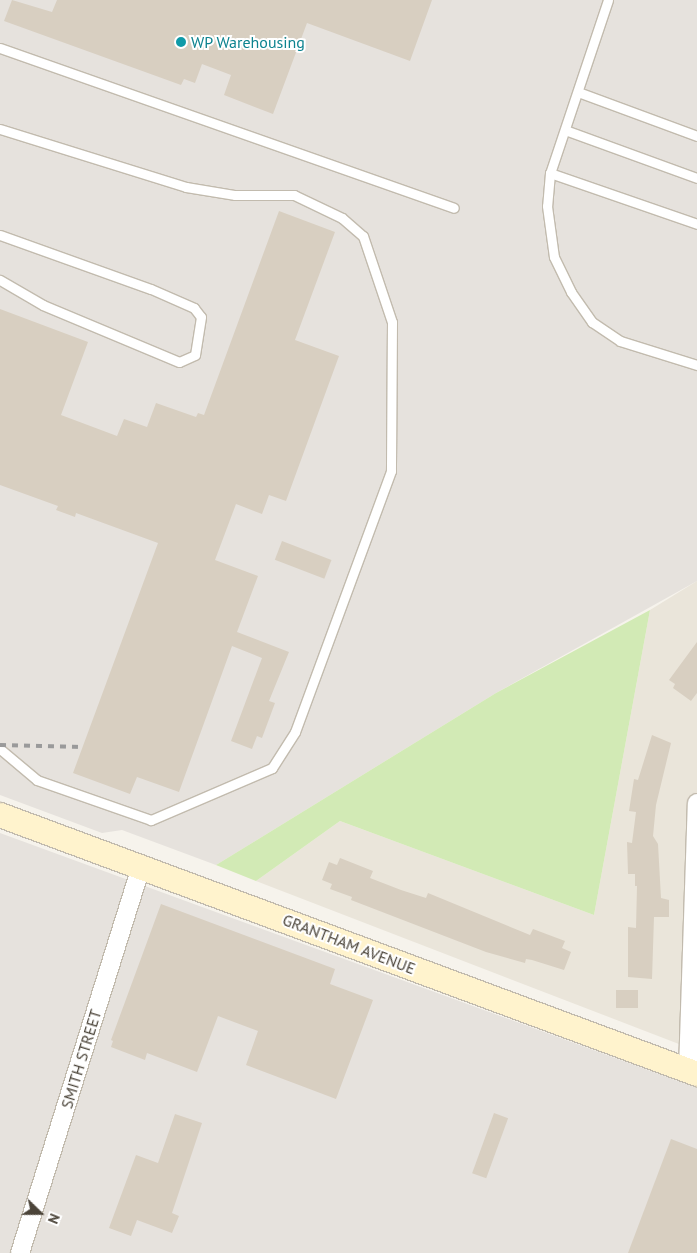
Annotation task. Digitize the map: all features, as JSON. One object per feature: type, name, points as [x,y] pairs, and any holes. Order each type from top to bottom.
[{"type":"street","points":[[692,1072],[697,804]]},
{"type":"street","name":"GRANTHAM AVENUE","points":[[0,815],[692,1072]]},
{"type":"street","name":"SMITH STREET","points":[[20,1253],[141,866]]},
{"type":"lane","points":[[608,0],[550,173],[548,206],[554,257],[570,292],[592,322],[620,341],[697,365]]},
{"type":"lane","points":[[0,48],[454,208]]},
{"type":"lane","points":[[578,92],[697,136]]},
{"type":"lane","points":[[0,129],[186,187],[235,195],[294,195],[342,218],[363,236],[392,322],[392,332],[391,471],[295,732],[272,768],[151,820],[37,780],[0,749]]},
{"type":"lane","points":[[565,130],[697,178]]},
{"type":"lane","points":[[550,173],[697,224]]},
{"type":"lane","points":[[0,235],[151,289],[194,308],[202,317],[195,355],[179,362],[43,305],[0,280]]},
{"type":"shaded area","points":[[0,0],[697,0],[697,581],[496,693],[216,865],[122,830],[102,833],[0,795]]},
{"type":"shaded area","points":[[697,581],[697,1051],[256,881],[340,821],[594,915],[650,610]]},
{"type":"shaded area","points":[[0,833],[697,1088],[697,1253],[0,1253]]},
{"type":"green space","points":[[650,610],[594,915],[340,821],[256,881],[216,865],[496,693]]},
{"type":"building","name":"WP Warehousing","points":[[12,0],[52,12],[57,0],[432,0],[410,61],[307,23],[273,114],[224,95],[231,75],[202,64],[195,83],[184,79],[181,85],[4,21]]},
{"type":"building","points":[[279,211],[335,232],[295,340],[339,356],[286,501],[269,495],[262,514],[236,504],[215,560],[258,576],[237,632],[289,652],[269,701],[275,703],[262,738],[257,736],[252,749],[231,741],[262,658],[232,646],[179,792],[137,777],[130,794],[73,773],[158,543],[76,513],[75,517],[56,510],[58,506],[0,485],[0,309],[88,342],[61,415],[117,436],[124,419],[147,427],[156,403],[196,417],[198,413],[204,415]]},
{"type":"building","points":[[282,541],[331,560],[324,579],[275,560]]},
{"type":"building","points":[[697,642],[697,693],[691,701],[673,688],[675,684],[669,680]]},
{"type":"building","points":[[652,735],[671,743],[656,805],[653,836],[658,844],[661,898],[669,900],[669,917],[654,917],[652,979],[628,977],[628,927],[636,928],[637,886],[635,886],[635,874],[628,874],[627,842],[632,843],[636,812],[629,811],[634,779],[638,780]]},
{"type":"building","points":[[340,858],[373,871],[370,878],[401,890],[426,898],[428,893],[530,935],[533,929],[565,941],[562,948],[571,952],[564,970],[532,960],[526,959],[525,963],[486,952],[351,900],[352,897],[330,889],[332,884],[322,880],[329,862],[337,865]]},
{"type":"building","points":[[161,904],[335,969],[330,984],[373,1000],[336,1099],[246,1065],[258,1031],[218,1016],[197,1072],[147,1053],[145,1060],[111,1047],[113,1041],[111,1040]]},
{"type":"building","points":[[616,990],[638,990],[638,1008],[616,1008]]},
{"type":"building","points":[[494,1113],[508,1118],[486,1178],[472,1173]]},
{"type":"building","points":[[175,1114],[202,1123],[172,1213],[179,1216],[172,1233],[137,1220],[131,1236],[109,1228],[136,1155],[158,1163]]},
{"type":"building","points":[[671,1139],[697,1149],[697,1253],[628,1253]]},
{"type":"railway","points":[[0,745],[83,747]]},
{"type":"place","name":"WP Warehousing","points":[[181,42]]}]
